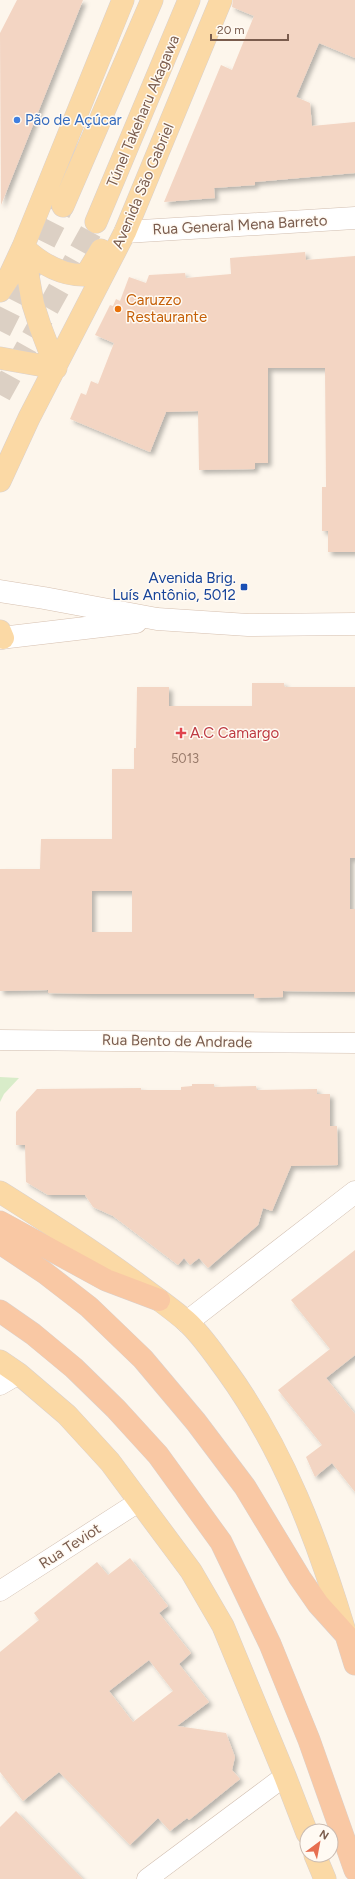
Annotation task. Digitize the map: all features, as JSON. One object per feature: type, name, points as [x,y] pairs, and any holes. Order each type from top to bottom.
[{"type":"highway","points":[[0,1222],[106,1280],[159,1300]]},
{"type":"highway","points":[[0,1244],[44,1273],[89,1307],[143,1359],[196,1422],[245,1487],[300,1578],[318,1604],[346,1635],[355,1664]]},
{"type":"highway","points":[[0,1311],[32,1334],[74,1368],[116,1409],[158,1455],[196,1505],[220,1542],[270,1644],[306,1732],[355,1870]]},
{"type":"main road","points":[[0,291],[8,279],[23,247],[123,0]]},
{"type":"main road","points":[[63,206],[152,0]]},
{"type":"main road","name":"Túnel Takeharu Akagawa","points":[[96,222],[189,0]]},
{"type":"main road","name":"Avenida São Gabriel","points":[[0,481],[29,418],[125,232],[221,0]]},
{"type":"main road","name":"Rua General Mena Barreto","points":[[125,232],[355,218]]},
{"type":"main road","points":[[23,247],[44,264],[58,270],[77,275],[86,275],[107,241],[125,232]]},
{"type":"main road","points":[[23,247],[33,304],[56,368]]},
{"type":"main road","points":[[0,358],[56,368]]},
{"type":"main road","points":[[0,591],[157,619],[248,625],[355,624]]},
{"type":"main road","points":[[1,636],[157,619]]},
{"type":"main road","points":[[0,1192],[101,1257],[159,1300],[187,1322],[217,1358],[244,1396],[291,1480],[324,1565],[346,1635]]},
{"type":"main road","points":[[187,1322],[355,1192]]},
{"type":"main road","points":[[0,1361],[19,1374],[67,1415],[110,1462],[191,1571],[223,1626],[286,1776],[303,1823]]},
{"type":"main road","points":[[319,1863],[325,1879]]},
{"type":"street","name":"Rua Bento de Andrade","points":[[0,1040],[355,1042]]},
{"type":"street","points":[[0,1386],[19,1374]]},
{"type":"street","name":"Rua Teviot","points":[[0,1591],[140,1501]]},
{"type":"street","points":[[148,1879],[286,1776]]},
{"type":"green space","points":[[0,1077],[19,1078],[4,1094],[0,1102]]},
{"type":"building","name":"Pão de Açúcar","points":[[17,0],[83,0],[1,205],[0,33]]},
{"type":"building","points":[[233,0],[355,0],[355,58],[319,43],[296,97],[310,103],[312,126],[355,122],[355,173],[255,182],[255,185],[214,188],[215,198],[164,202],[221,65],[232,70],[254,16],[232,7]]},
{"type":"building","points":[[305,252],[306,260],[355,256],[355,552],[328,552],[328,531],[322,531],[322,487],[326,487],[325,368],[268,368],[268,463],[255,463],[255,469],[199,470],[198,411],[166,412],[150,452],[70,419],[81,393],[86,395],[91,381],[98,384],[114,343],[95,335],[110,305],[113,306],[116,299],[120,301],[129,277],[146,283],[149,275],[185,273],[186,278],[231,274],[230,258]]},
{"type":"building","points":[[252,683],[284,683],[284,686],[286,687],[355,687],[355,858],[350,858],[350,909],[355,909],[355,992],[283,991],[283,997],[254,998],[254,994],[91,994],[48,993],[48,990],[0,991],[0,869],[40,869],[41,839],[112,839],[112,769],[134,769],[134,748],[136,748],[137,687],[169,687],[169,706],[252,706]],"holes":[[[92,891],[132,891],[132,932],[92,932]]]},
{"type":"building","points":[[192,1084],[214,1084],[214,1087],[256,1086],[257,1090],[317,1089],[317,1094],[330,1094],[330,1126],[337,1126],[338,1165],[291,1166],[272,1211],[263,1208],[258,1225],[208,1268],[199,1258],[190,1265],[184,1258],[178,1265],[113,1216],[93,1207],[85,1195],[48,1195],[26,1182],[25,1145],[16,1145],[16,1112],[37,1089],[141,1088],[141,1090],[181,1090],[181,1087],[192,1086]]},
{"type":"building","points":[[355,1250],[355,1355],[326,1378],[355,1414],[355,1492],[332,1463],[315,1477],[306,1457],[322,1445],[278,1390],[330,1349],[291,1300]]},
{"type":"building","points":[[130,1558],[168,1606],[159,1613],[191,1653],[179,1664],[209,1702],[177,1726],[226,1733],[235,1757],[232,1770],[240,1779],[189,1820],[187,1818],[170,1831],[158,1818],[130,1845],[59,1772],[23,1801],[0,1772],[0,1652],[39,1620],[34,1613],[97,1562],[108,1575]],"holes":[[[149,1660],[173,1691],[133,1722],[109,1691]]]},
{"type":"building","points":[[16,1811],[83,1879],[0,1879],[0,1827]]},
{"type":"tunnel","points":[[0,331],[63,206]]},
{"type":"tunnel","points":[[0,395],[96,222]]},
{"type":"place","name":"Pão de Açúcar","points":[[17,120]]},
{"type":"place","name":"Caruzzo Restaurante","points":[[118,309]]},
{"type":"place","name":"Avenida Brig. Luís Antônio, 5012","points":[[244,587]]},
{"type":"place","name":"A.C Camargo","points":[[181,733]]}]
